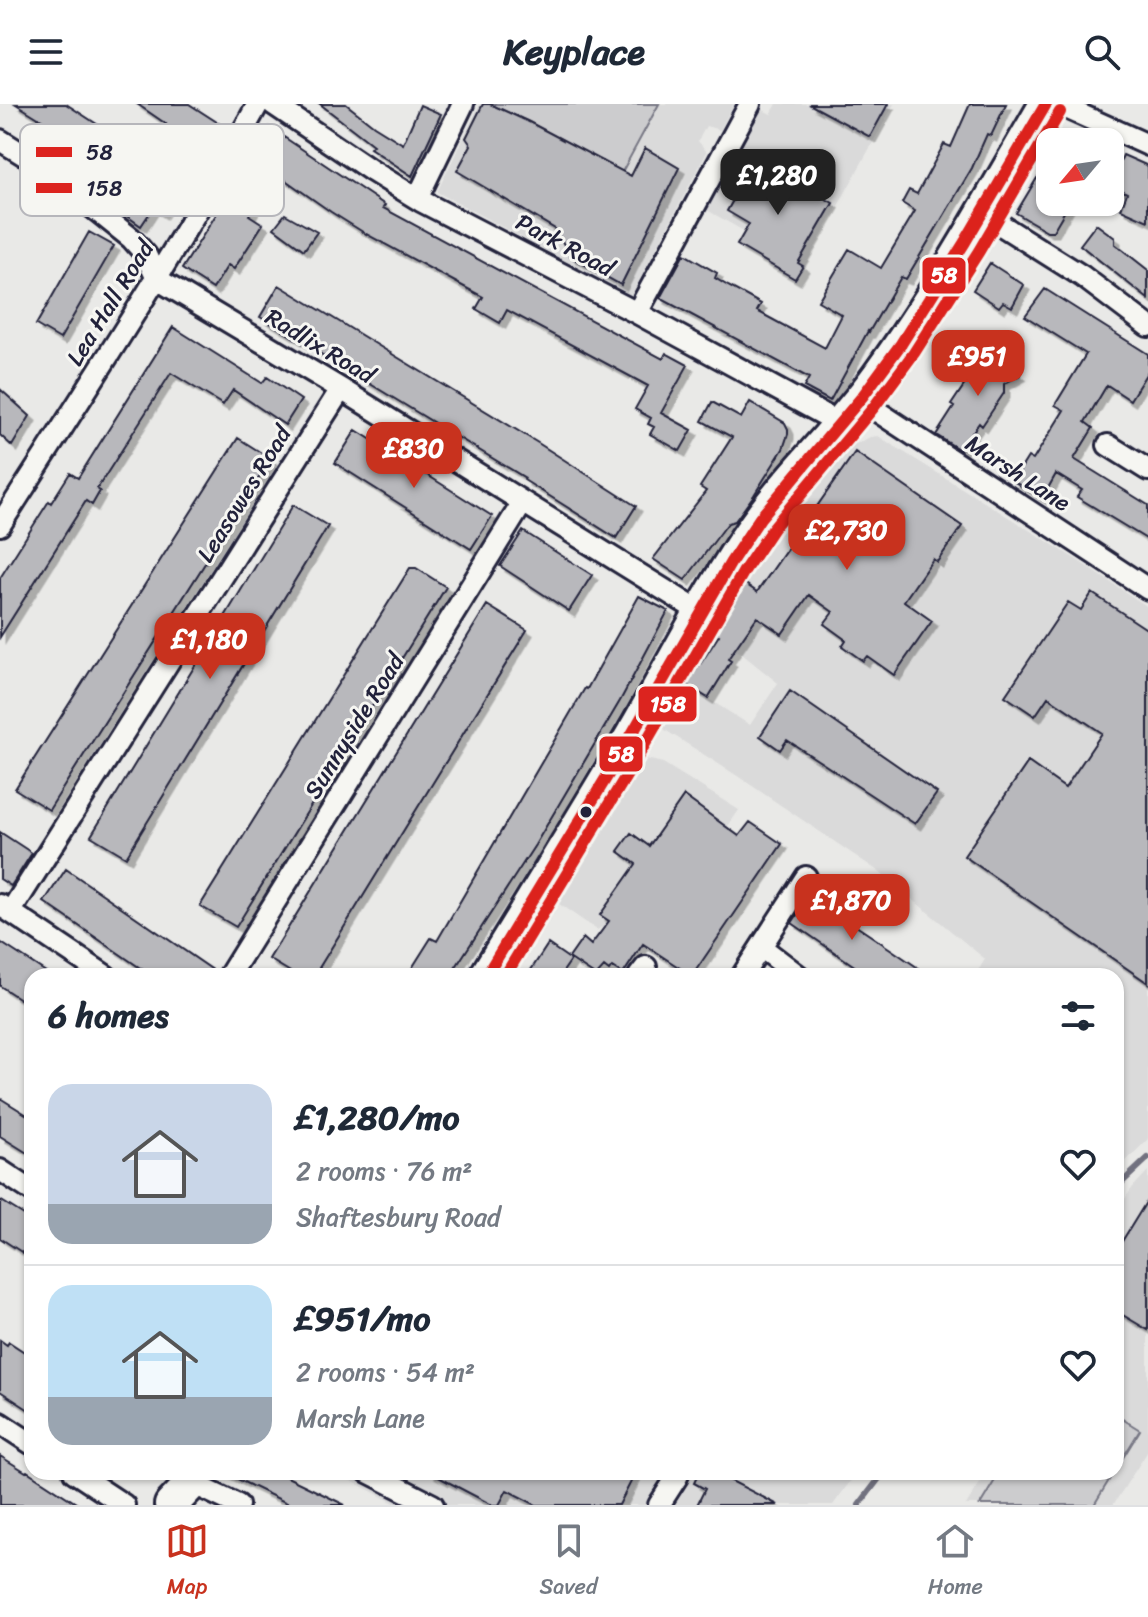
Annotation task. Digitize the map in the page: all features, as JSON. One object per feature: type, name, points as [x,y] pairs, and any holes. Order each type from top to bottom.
[{"type":"main road","points":[[491,968],[638,723],[700,612],[764,514],[850,412],[910,331],[1046,104]]},
{"type":"street","name":"Lea Hall Road","points":[[247,124],[258,104]]},
{"type":"street","name":"Park Road","points":[[273,104],[296,110],[372,171],[421,201],[637,313],[850,412]]},
{"type":"street","points":[[418,197],[463,104]]},
{"type":"street","points":[[637,313],[750,104]]},
{"type":"street","points":[[1057,104],[1148,145]]},
{"type":"street","points":[[0,140],[20,152]]},
{"type":"street","points":[[982,213],[1082,276],[1148,326]]},
{"type":"street","points":[[103,216],[131,238],[146,255],[157,279]]},
{"type":"street","name":"Lea Hall Road","points":[[0,525],[194,216]]},
{"type":"street","name":"Radlix Road","points":[[157,279],[341,389],[700,612]]},
{"type":"street","name":"Leasowes Road","points":[[5,908],[341,389]]},
{"type":"street","name":"Marsh Lane","points":[[850,412],[1148,589]]},
{"type":"street","points":[[1108,445],[1146,465]]},
{"type":"street","name":"Sunnyside Road","points":[[234,968],[523,502]]},
{"type":"street","points":[[747,968],[806,877]]},
{"type":"street","points":[[5,908],[94,968]]},
{"type":"street","points":[[761,947],[789,968]]},
{"type":"street","points":[[0,1170],[24,1186]]},
{"type":"street","points":[[0,1423],[24,1439]]},
{"type":"street","points":[[86,1480],[124,1505]]},
{"type":"street","points":[[384,1480],[433,1505]]},
{"type":"street","points":[[659,1505],[674,1480]]},
{"type":"street","points":[[187,1487],[238,1505]]},
{"type":"shaded area","points":[[480,104],[734,104],[720,130],[706,126],[698,141],[707,152],[631,296],[437,192]]},
{"type":"shaded area","points":[[490,104],[659,104],[622,172]]},
{"type":"shaded area","points":[[777,104],[894,104],[805,266],[707,210],[761,109],[771,114]]},
{"type":"shaded area","points":[[878,436],[1148,607],[1148,1139],[1124,1163],[1124,968],[980,968],[985,959],[878,871],[659,726],[683,683],[750,725],[778,683],[711,629],[780,525],[854,445]]},
{"type":"shaded area","points":[[637,757],[663,763],[739,810],[644,949],[608,924],[597,930],[546,895]]},
{"type":"shaded area","points":[[1148,1171],[1148,1451],[1113,1505],[966,1505],[982,1480],[1124,1480],[1124,1200]]},
{"type":"shaded area","points":[[1124,1420],[1140,1430],[1124,1456]]},
{"type":"shaded area","points":[[350,1480],[851,1480],[833,1505],[398,1505]]},
{"type":"shaded area","points":[[995,1480],[1109,1480],[1094,1505],[980,1505]]},
{"type":"building","points":[[16,104],[66,104],[97,124],[48,124]]},
{"type":"building","points":[[137,104],[189,104],[220,124],[166,124]]},
{"type":"building","points":[[320,104],[346,104],[403,144],[420,105],[441,114],[412,176],[370,148],[373,145]]},
{"type":"building","points":[[483,104],[490,104],[529,122],[631,176],[645,148],[679,168],[621,285],[571,257],[555,229],[457,171],[471,145],[466,138]]},
{"type":"building","points":[[809,104],[888,104],[870,137]]},
{"type":"building","points":[[970,104],[1006,104],[991,136],[987,134],[972,168],[946,212],[906,279],[901,277],[830,401],[804,387],[809,378],[660,298],[684,254],[717,273],[715,278],[761,304],[757,311],[825,348],[842,315],[818,301],[849,249],[881,268],[915,211],[902,203],[909,190],[917,194],[944,144],[951,147]]},
{"type":"building","points":[[284,137],[385,205],[383,208],[663,359],[666,353],[688,365],[661,413],[692,430],[680,451],[650,434],[654,427],[648,424],[651,418],[635,409],[648,386],[507,310],[500,323],[476,309],[483,297],[331,212],[284,179]]},
{"type":"building","points":[[1124,155],[1148,166],[1148,221],[1124,210],[1127,193],[1124,192]]},
{"type":"building","points":[[756,159],[833,203],[798,263],[803,266],[795,279],[737,245],[749,224],[727,211]]},
{"type":"building","points":[[1036,180],[1036,216],[1062,216],[1053,231],[1047,231],[1016,213]]},
{"type":"building","points":[[284,215],[317,232],[304,250],[274,228]]},
{"type":"building","points":[[127,216],[148,216],[141,226]]},
{"type":"building","points":[[215,216],[251,216],[263,224],[234,269],[228,265],[213,289],[182,269]]},
{"type":"building","points":[[1096,224],[1148,270],[1148,299],[1080,245]]},
{"type":"building","points":[[89,232],[114,246],[60,339],[36,325]]},
{"type":"building","points":[[990,263],[1024,285],[1012,307],[1003,302],[999,307],[973,290]]},
{"type":"building","points":[[279,285],[636,506],[616,538],[525,478],[260,317]]},
{"type":"building","points":[[1045,289],[1148,354],[1148,371],[1130,400],[1107,385],[1085,422],[1093,428],[1074,459],[1148,505],[1148,540],[1077,497],[1082,490],[1056,474],[1042,499],[1013,481],[1028,457],[1033,460],[1064,410],[1055,405],[1086,354],[1025,316]]},
{"type":"building","points":[[173,327],[262,383],[267,377],[301,400],[285,425],[233,390],[223,405],[171,373],[97,489],[100,491],[92,505],[86,501],[0,637],[0,578],[70,473],[78,478]]},
{"type":"building","points":[[998,341],[1012,351],[1004,363],[1020,375],[1004,384],[1004,393],[982,426],[979,423],[960,450],[936,435],[954,407],[951,405]]},
{"type":"building","points":[[0,389],[30,416],[12,446],[0,435]]},
{"type":"building","points":[[712,402],[741,418],[750,402],[785,423],[788,434],[783,449],[754,495],[735,521],[728,523],[685,580],[653,559],[706,491],[700,487],[732,437],[702,421]]},
{"type":"building","points":[[356,430],[492,516],[471,549],[335,463]]},
{"type":"building","points":[[238,438],[271,459],[49,810],[15,789]]},
{"type":"building","points":[[855,452],[962,526],[937,562],[933,559],[904,601],[932,621],[894,675],[867,656],[863,661],[842,646],[846,640],[824,624],[833,612],[809,595],[782,634],[757,617],[728,659],[731,661],[708,698],[687,685],[719,635],[712,631],[744,583],[757,592]]},
{"type":"building","points":[[293,505],[328,526],[126,857],[91,836]]},
{"type":"building","points":[[523,531],[592,575],[569,611],[500,566]]},
{"type":"building","points":[[410,568],[416,568],[446,587],[236,927],[200,906]]},
{"type":"building","points":[[1092,593],[1148,630],[1148,983],[964,856],[1028,762],[1065,788],[1102,733],[1048,697],[1035,716],[1005,696],[1068,602],[1081,610]]},
{"type":"building","points":[[639,596],[668,611],[620,701],[535,845],[455,968],[412,968],[431,938],[437,941]]},
{"type":"building","points":[[487,605],[527,630],[319,968],[284,968],[269,959]]},
{"type":"building","points":[[790,691],[937,793],[915,824],[787,740],[780,750],[760,736]]},
{"type":"building","points":[[684,796],[739,836],[750,822],[782,844],[697,968],[680,968],[643,944],[627,968],[584,968],[569,958],[583,938],[591,945],[609,921],[600,915],[636,864],[618,851],[631,833],[649,846]]},
{"type":"building","points":[[0,832],[32,853],[11,886],[0,879]]},
{"type":"building","points":[[66,869],[210,968],[140,968],[44,902]]},
{"type":"building","points":[[810,895],[918,968],[857,968],[792,923]]},
{"type":"building","points":[[0,942],[40,968],[24,968],[24,1002],[0,986]]},
{"type":"building","points":[[548,944],[571,960],[566,968],[532,968]]},
{"type":"building","points":[[0,1098],[24,1113],[24,1151],[0,1136]]},
{"type":"building","points":[[1148,1199],[1148,1330],[1124,1316],[1124,1238]]},
{"type":"building","points":[[0,1200],[24,1215],[24,1254],[0,1238]]},
{"type":"building","points":[[0,1340],[24,1352],[24,1407],[0,1391]]},
{"type":"building","points":[[0,1456],[24,1471],[24,1480],[41,1480],[79,1505],[0,1505]]},
{"type":"building","points":[[239,1480],[293,1480],[345,1505],[291,1505]]},
{"type":"building","points":[[444,1480],[632,1480],[619,1505],[536,1505],[507,1490],[499,1505],[492,1505]]},
{"type":"building","points":[[695,1480],[730,1480],[778,1505],[697,1505],[705,1489],[694,1483]]},
{"type":"waterway","points":[[1124,1180],[1148,1158]]},
{"type":"waterway","points":[[859,1505],[878,1480]]},
{"type":"transit line","name":"58","points":[[491,968],[620,755],[731,562],[760,518],[862,397],[901,344],[1046,104]]},
{"type":"transit line","name":"158","points":[[510,968],[634,763],[744,571],[773,528],[874,407],[914,353],[979,251],[1060,112]]}]
